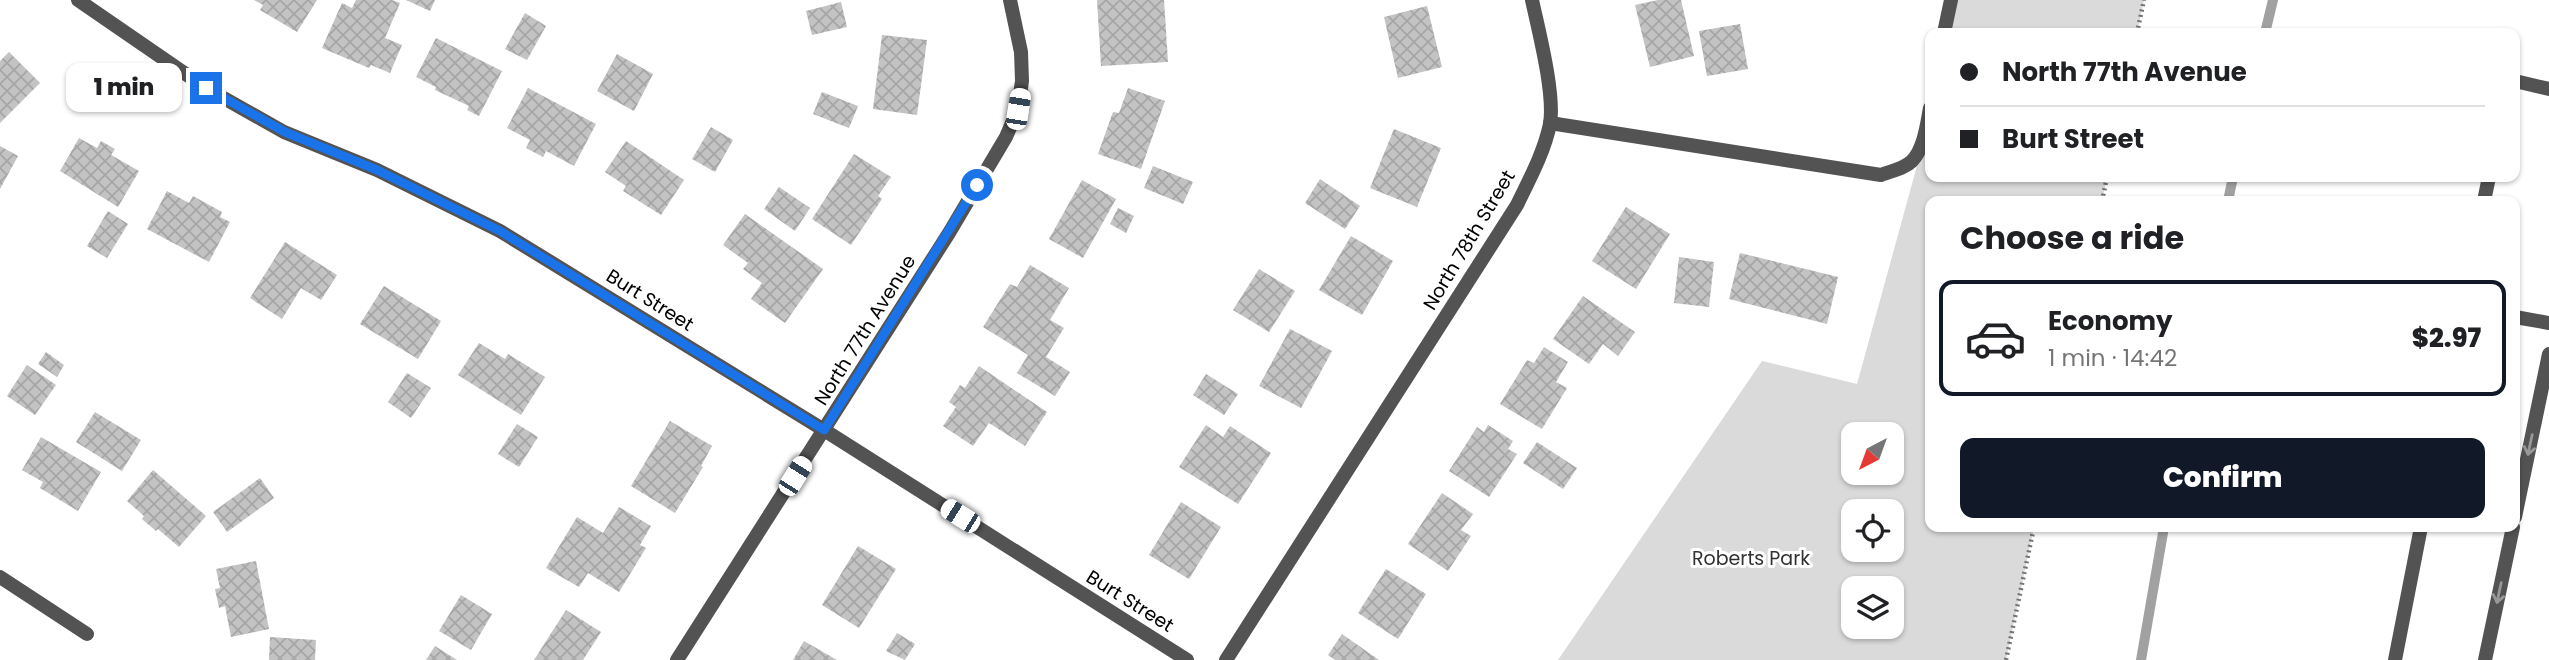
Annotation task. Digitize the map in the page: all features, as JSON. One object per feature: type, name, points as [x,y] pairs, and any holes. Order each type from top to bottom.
[{"type":"street","name":"Burt Street","points":[[78,0],[126,36],[206,88],[285,132],[377,170],[500,231],[824,430],[1187,660]]},
{"type":"street","name":"North 77th Avenue","points":[[677,660],[1006,137],[1018,109],[1022,81],[1021,52],[1010,0]]},
{"type":"street","points":[[1532,0],[1548,83],[1550,123],[1881,175],[1904,167],[1914,160],[1925,135]]},
{"type":"street","points":[[1945,28],[1951,0]]},
{"type":"street","points":[[2520,82],[2549,89]]},
{"type":"street","name":"North 78th Street","points":[[1226,660],[1517,205],[1535,167],[1550,123]]},
{"type":"street","points":[[2520,318],[2549,323]]},
{"type":"street","points":[[2520,493],[2549,354]]},
{"type":"street","points":[[2395,660],[2420,532]]},
{"type":"street","points":[[2485,660],[2512,532]]},
{"type":"street","points":[[0,577],[87,634]]},
{"type":"path","points":[[2138,28],[2144,0]]},
{"type":"path","points":[[2006,660],[2033,532]]},
{"type":"green space","points":[[1951,0],[2144,0],[2138,28],[1945,28]]},
{"type":"green space","name":"Roberts Park","points":[[1925,137],[1925,182],[2106,182],[2103,196],[1925,196],[1925,532],[2033,532],[2006,660],[1558,660],[1762,361],[1857,384]]},
{"type":"building","points":[[254,0],[317,0],[297,32],[260,10],[263,5]]},
{"type":"building","points":[[356,0],[392,0],[400,3],[385,38],[402,45],[390,73],[371,65],[369,68],[322,48],[342,3],[352,8]]},
{"type":"building","points":[[406,0],[435,0],[430,11]]},
{"type":"building","points":[[1097,0],[1164,0],[1168,62],[1101,66]]},
{"type":"building","points":[[1658,0],[1681,0],[1694,56],[1650,67],[1635,5]]},
{"type":"building","points":[[841,2],[847,27],[812,35],[806,11]]},
{"type":"building","points":[[1427,6],[1442,67],[1398,78],[1384,17]]},
{"type":"building","points":[[525,13],[546,26],[527,60],[505,49]]},
{"type":"building","points":[[1740,24],[1748,69],[1707,76],[1699,31]]},
{"type":"building","points":[[882,35],[927,40],[917,115],[873,109]]},
{"type":"building","points":[[436,38],[502,71],[479,116],[467,110],[469,106],[435,90],[436,87],[416,77]]},
{"type":"building","points":[[9,52],[40,83],[0,123],[0,61]]},
{"type":"building","points":[[617,54],[653,74],[634,111],[597,91]]},
{"type":"building","points":[[528,88],[596,124],[574,166],[546,151],[543,157],[526,148],[530,140],[507,128]]},
{"type":"building","points":[[1128,88],[1165,101],[1141,169],[1098,154],[1113,112],[1119,113]]},
{"type":"building","points":[[822,92],[858,106],[849,128],[813,114]]},
{"type":"building","points":[[711,127],[733,140],[715,172],[692,159]]},
{"type":"building","points":[[1394,129],[1441,148],[1417,207],[1370,188]]},
{"type":"building","points":[[79,138],[97,148],[101,141],[115,149],[111,155],[139,171],[118,207],[60,171]]},
{"type":"building","points":[[626,141],[684,180],[661,215],[623,191],[626,186],[605,172]]},
{"type":"building","points":[[0,146],[18,156],[0,189]]},
{"type":"building","points":[[854,154],[891,177],[878,196],[882,199],[851,245],[812,219]]},
{"type":"building","points":[[1153,166],[1193,182],[1183,204],[1144,188]]},
{"type":"building","points":[[1320,179],[1360,206],[1345,229],[1305,203]]},
{"type":"building","points":[[1082,180],[1116,199],[1083,258],[1049,239]]},
{"type":"building","points":[[779,187],[810,208],[795,231],[764,209]]},
{"type":"building","points":[[167,191],[189,203],[193,196],[222,212],[220,217],[230,222],[209,262],[147,229]]},
{"type":"building","points":[[1626,207],[1670,234],[1636,289],[1592,261]]},
{"type":"building","points":[[1118,208],[1134,216],[1126,233],[1110,224]]},
{"type":"building","points":[[108,211],[128,224],[107,258],[87,246]]},
{"type":"building","points":[[745,214],[823,269],[785,323],[751,299],[762,283],[743,269],[748,263],[723,245]]},
{"type":"building","points":[[1351,236],[1393,261],[1362,315],[1319,290]]},
{"type":"building","points":[[285,242],[337,275],[321,300],[301,288],[282,319],[250,298]]},
{"type":"building","points":[[1740,253],[1838,277],[1827,324],[1729,299]]},
{"type":"building","points":[[1679,257],[1714,262],[1709,307],[1674,303]]},
{"type":"building","points":[[1030,265],[1069,288],[1050,320],[1064,328],[1046,357],[1070,372],[1055,396],[1017,373],[1028,355],[983,327],[1010,284],[1017,287]]},
{"type":"building","points":[[1259,269],[1295,291],[1269,332],[1233,310]]},
{"type":"building","points":[[384,286],[441,321],[418,359],[360,324]]},
{"type":"building","points":[[1583,296],[1635,332],[1618,356],[1603,344],[1589,364],[1553,339]]},
{"type":"building","points":[[1290,329],[1332,351],[1301,408],[1259,386]]},
{"type":"building","points":[[479,343],[505,359],[508,354],[545,377],[521,415],[458,375]]},
{"type":"building","points":[[1544,347],[1568,362],[1556,382],[1567,388],[1542,429],[1500,404],[1527,360],[1534,363]]},
{"type":"building","points":[[46,352],[64,365],[57,377],[38,364]]},
{"type":"building","points":[[27,365],[56,385],[35,415],[7,396]]},
{"type":"building","points":[[979,366],[1047,412],[1025,446],[989,423],[973,446],[943,426],[956,407],[949,402],[960,385],[965,388]]},
{"type":"building","points":[[407,373],[431,388],[411,418],[388,402]]},
{"type":"building","points":[[1206,374],[1238,394],[1224,415],[1193,395]]},
{"type":"building","points":[[95,412],[141,440],[122,471],[76,442]]},
{"type":"building","points":[[670,421],[712,446],[701,466],[703,467],[675,513],[631,486]]},
{"type":"building","points":[[517,424],[538,437],[519,467],[498,454]]},
{"type":"building","points":[[1206,425],[1223,437],[1230,426],[1271,453],[1238,504],[1179,467]]},
{"type":"building","points":[[1488,425],[1513,441],[1508,449],[1517,454],[1489,497],[1449,471],[1477,427],[1484,432]]},
{"type":"building","points":[[41,437],[101,472],[78,511],[40,488],[43,482],[22,470]]},
{"type":"building","points":[[1537,442],[1577,468],[1563,489],[1523,463]]},
{"type":"building","points":[[153,470],[206,516],[179,547],[142,519],[144,516],[127,501]]},
{"type":"building","points":[[260,478],[274,498],[227,532],[213,512]]},
{"type":"building","points":[[1442,493],[1473,514],[1461,530],[1471,536],[1448,571],[1408,544]]},
{"type":"building","points":[[1181,502],[1221,527],[1189,579],[1149,555]]},
{"type":"building","points":[[619,507],[651,526],[640,545],[646,548],[619,592],[588,573],[579,587],[546,568],[577,517],[603,533]]},
{"type":"building","points":[[858,546],[896,569],[859,628],[822,605]]},
{"type":"building","points":[[256,561],[269,629],[231,637],[225,606],[219,608],[215,589],[220,588],[216,569]]},
{"type":"building","points":[[1386,569],[1426,594],[1398,639],[1358,613]]},
{"type":"building","points":[[461,595],[492,614],[471,650],[439,631]]},
{"type":"building","points":[[566,610],[601,632],[583,660],[534,660]]},
{"type":"building","points":[[897,633],[915,644],[905,660],[886,651]]},
{"type":"building","points":[[1342,634],[1379,660],[1335,660],[1328,655]]},
{"type":"building","points":[[270,637],[316,640],[315,660],[269,660]]},
{"type":"building","points":[[804,641],[837,660],[793,660]]},
{"type":"building","points":[[435,646],[457,660],[426,660]]},
{"type":"waterway","points":[[2266,28],[2273,0]]},
{"type":"waterway","points":[[2229,196],[2232,182]]},
{"type":"waterway","points":[[2141,660],[2163,532]]},
{"type":"route","points":[[206,88],[285,132],[377,170],[500,231],[824,430],[977,185]]}]
